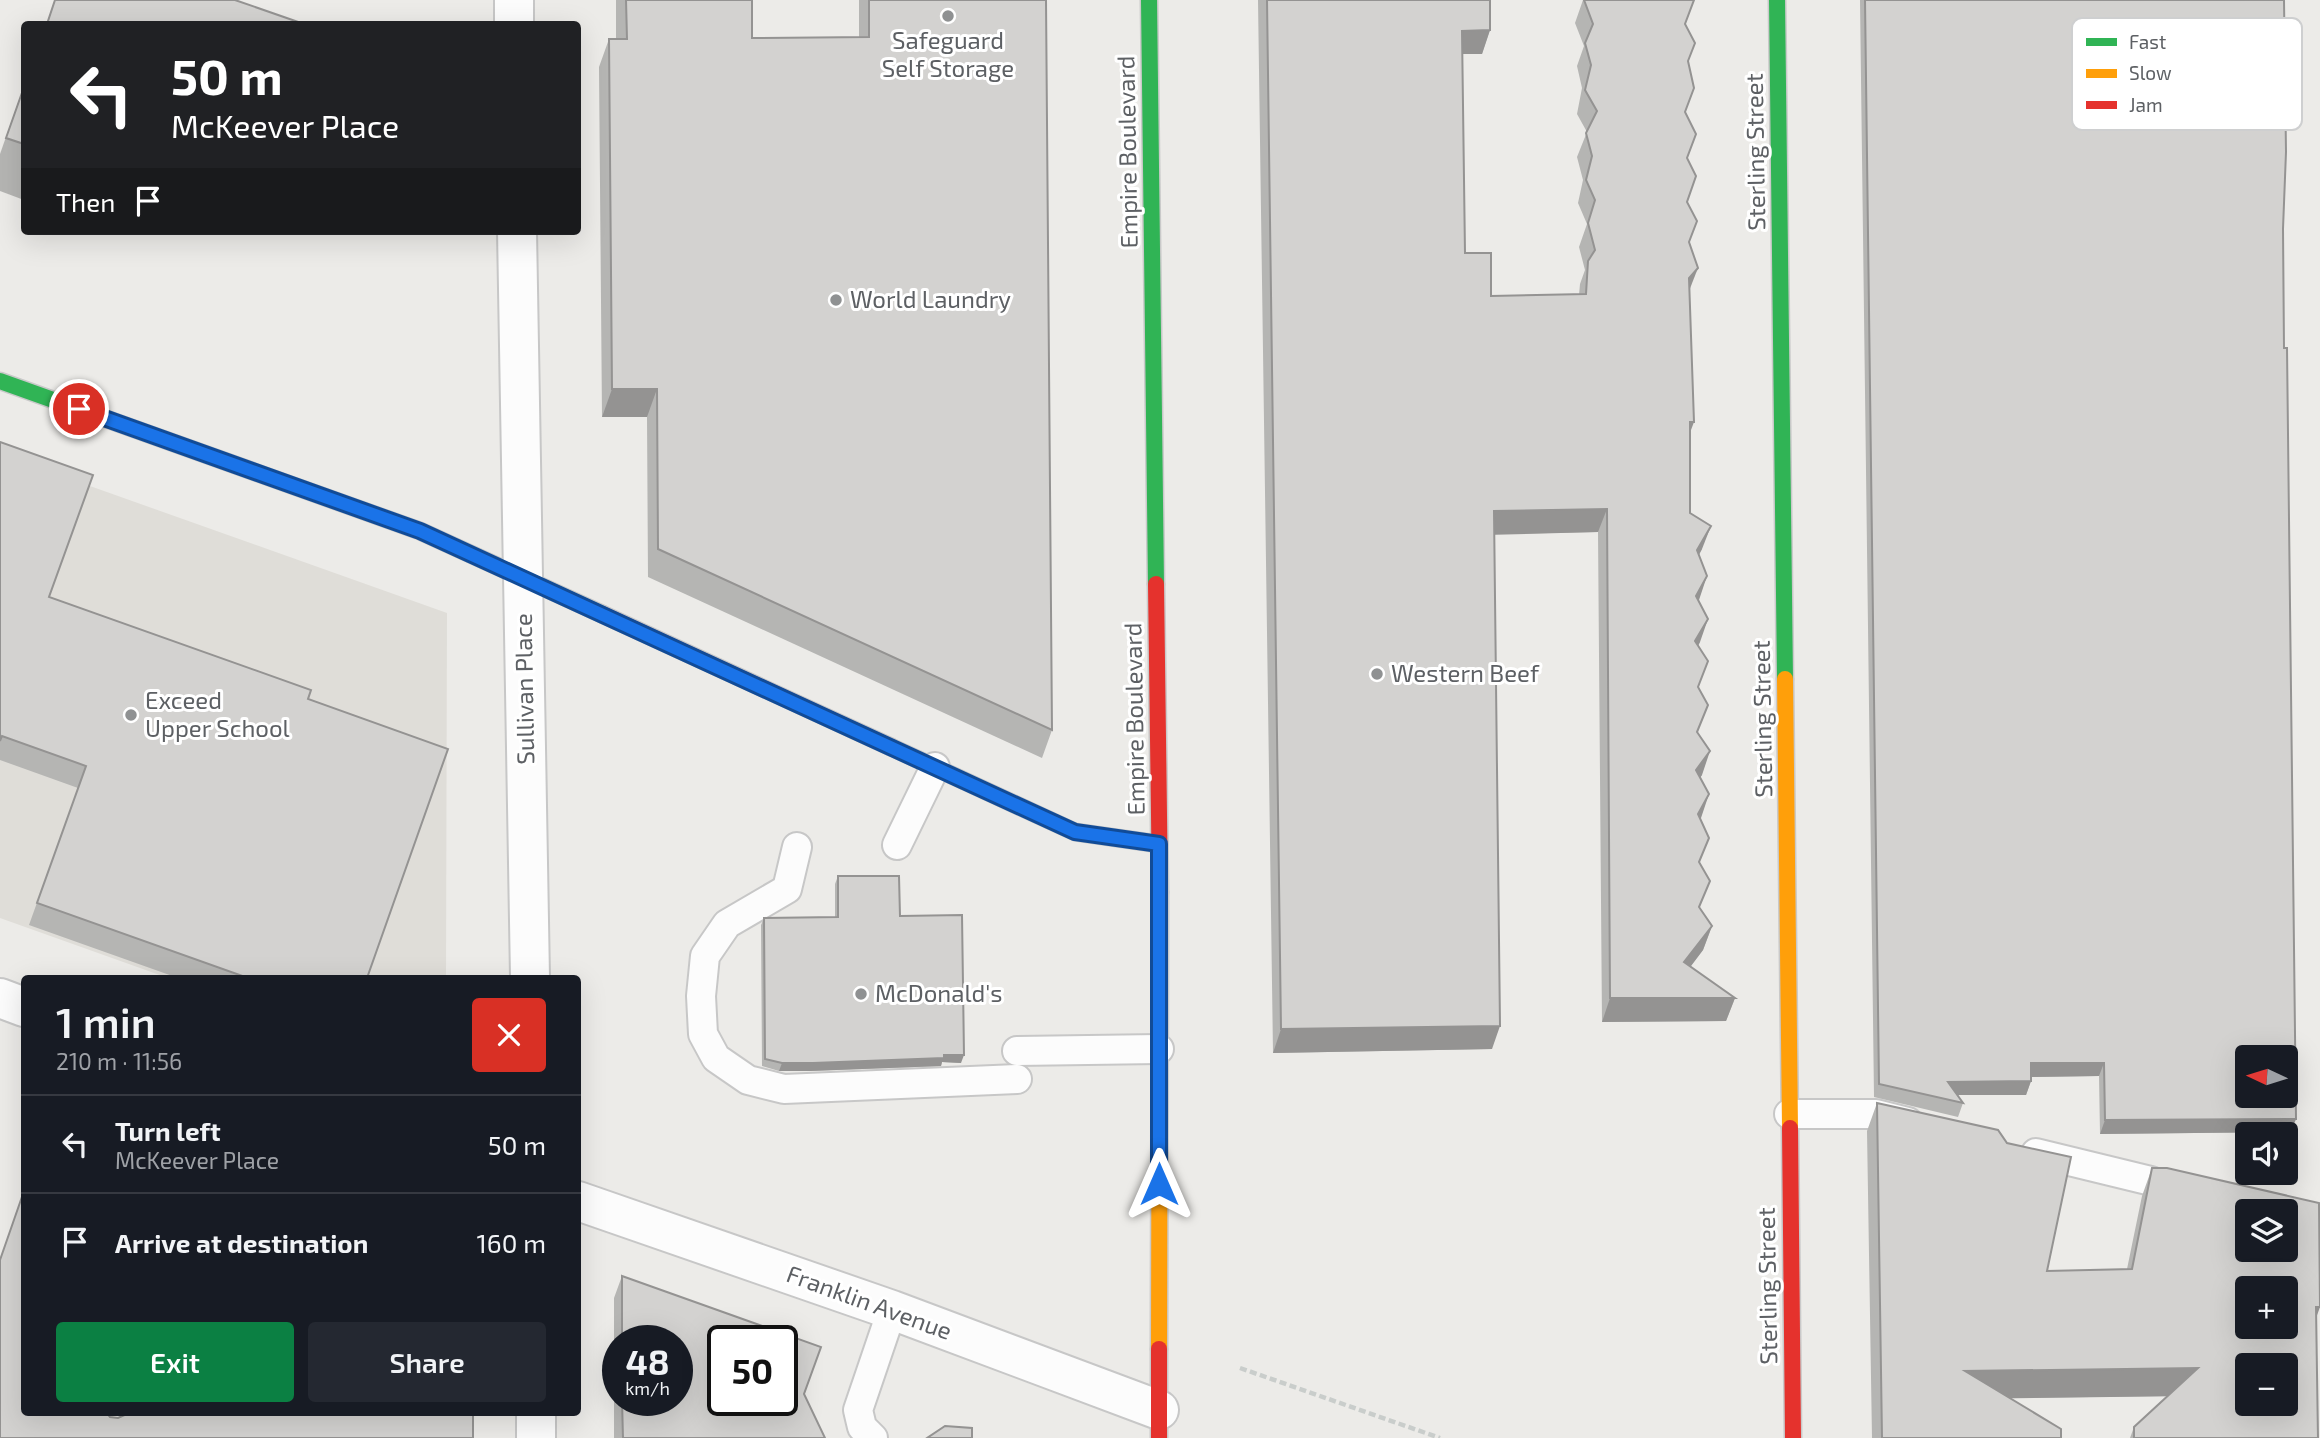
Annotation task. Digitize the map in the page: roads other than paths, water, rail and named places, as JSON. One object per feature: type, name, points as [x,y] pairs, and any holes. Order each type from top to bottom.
[{"type":"street","points":[[514,0],[514,21]]},
{"type":"street","name":"Empire Boulevard","points":[[1149,0],[1159,844],[1159,1424]]},
{"type":"street","name":"Sterling Street","points":[[1777,0],[1793,1438]]},
{"type":"street","name":"Sullivan Place","points":[[517,235],[530,975]]},
{"type":"street","points":[[0,381],[420,531],[1075,832],[1159,844]]},
{"type":"street","points":[[0,998],[21,1006]]},
{"type":"street","name":"Franklin Avenue","points":[[581,1202],[892,1310],[1159,1424]]},
{"type":"street","points":[[536,1416],[536,1438]]},
{"type":"lane","points":[[897,845],[935,767]]},
{"type":"lane","points":[[797,847],[787,889],[727,924],[705,956],[701,996],[703,1034],[716,1058],[748,1080],[784,1089],[1017,1079]]},
{"type":"lane","points":[[1017,1051],[1159,1049]]},
{"type":"lane","points":[[1789,1114],[1876,1114],[1928,1126]]},
{"type":"lane","points":[[2007,1146],[2151,1181]]},
{"type":"lane","points":[[873,1438],[862,1427],[858,1410],[892,1310]]},
{"type":"place","name":"Safeguard Self Storage","points":[[948,16]]},
{"type":"place","name":"World Laundry","points":[[836,300]]},
{"type":"place","name":"Western Beef","points":[[1377,674]]},
{"type":"place","name":"Exceed Upper School","points":[[131,715]]},
{"type":"place","name":"McDonald's","points":[[861,994]]}]
